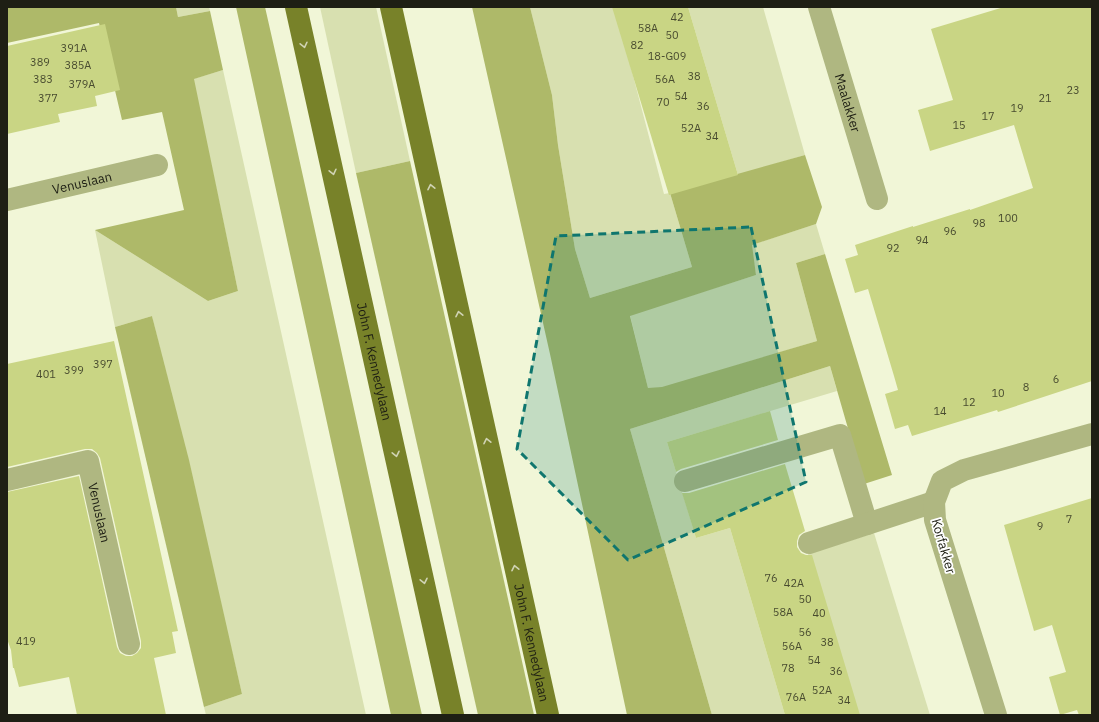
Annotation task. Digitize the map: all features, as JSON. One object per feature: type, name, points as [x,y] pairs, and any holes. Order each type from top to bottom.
[{"type":"main road","name":"John F. Kennedylaan","points":[[296,7],[453,715]]},
{"type":"main road","name":"John F. Kennedylaan","points":[[392,7],[548,715]]},
{"type":"main road","points":[[398,7],[399,42]]},
{"type":"street","name":"Maalakker","points":[[819,7],[877,199]]},
{"type":"street","name":"Venuslaan","points":[[7,200],[157,165]]},
{"type":"street","name":"Korfakker","points":[[996,715],[935,520],[934,502],[942,481],[964,470],[1092,434]]},
{"type":"street","points":[[685,481],[840,435],[867,524]]},
{"type":"street","name":"Venuslaan","points":[[7,480],[88,461],[129,644]]},
{"type":"street","points":[[809,543],[934,502]]},
{"type":"highlighted area","points":[[751,227],[806,482],[628,560],[517,449],[556,236]]},
{"type":"green space","points":[[7,7],[176,7],[178,17],[210,11],[223,70],[194,79],[238,291],[208,301],[95,230],[184,210],[162,112],[122,120],[99,23],[7,43]]},
{"type":"green space","points":[[176,7],[209,7],[210,11],[178,17]]},
{"type":"green space","points":[[236,7],[265,7],[422,715],[391,715]]},
{"type":"green space","points":[[320,7],[376,7],[410,161],[356,173]]},
{"type":"green space","points":[[472,7],[530,7],[552,95],[558,145],[575,249],[590,298],[692,267],[670,193],[805,155],[822,207],[816,224],[752,245],[756,275],[630,316],[648,388],[662,387],[817,341],[796,263],[825,254],[892,475],[864,484],[830,366],[630,429],[712,715],[627,715],[550,354]]},
{"type":"green space","points":[[530,7],[615,7],[664,194],[670,193],[692,267],[590,298],[575,249],[558,145],[552,95]]},
{"type":"green space","points":[[688,7],[763,7],[805,155],[738,175]]},
{"type":"green space","points":[[223,70],[366,715],[206,715],[204,707],[242,694],[152,316],[115,327],[95,230],[208,301],[238,291],[193,79]]},
{"type":"green space","points":[[410,161],[534,715],[478,715],[356,173]]},
{"type":"green space","points":[[816,224],[825,254],[796,263],[817,341],[662,388],[648,388],[630,315],[756,275],[751,245]]},
{"type":"green space","points":[[152,316],[189,460],[242,694],[204,707],[115,327]]},
{"type":"green space","points":[[830,366],[837,391],[667,442],[696,538],[730,528],[785,715],[712,715],[630,429]]},
{"type":"green space","points":[[874,533],[930,715],[859,715],[808,554]]},
{"type":"building","points":[[612,7],[688,7],[738,175],[669,195]]},
{"type":"building","points":[[1004,7],[1092,7],[1092,381],[998,412],[997,410],[912,436],[908,425],[895,429],[885,394],[898,390],[894,376],[868,289],[855,293],[845,259],[858,255],[855,245],[913,226],[970,210],[1033,188],[1014,125],[930,151],[918,110],[953,100],[931,29]]},
{"type":"building","points":[[105,24],[120,90],[95,96],[97,106],[58,114],[60,122],[7,134],[7,46]]},
{"type":"building","points":[[114,341],[178,631],[172,632],[176,653],[154,658],[166,715],[77,715],[69,677],[19,687],[13,668],[11,650],[7,639],[7,492],[79,476],[117,647],[120,653],[126,656],[132,656],[141,648],[141,641],[100,458],[97,453],[92,449],[85,449],[7,467],[7,364]]},
{"type":"building","points":[[770,411],[778,440],[681,469],[676,472],[667,442]]},
{"type":"building","points":[[785,464],[805,531],[799,535],[797,547],[801,553],[812,555],[860,715],[785,715],[730,528],[696,538],[682,493],[689,493]]},
{"type":"building","points":[[1092,498],[1092,715],[1079,715],[1077,710],[1060,715],[1049,677],[1066,672],[1052,625],[1034,631],[1004,525]]}]
